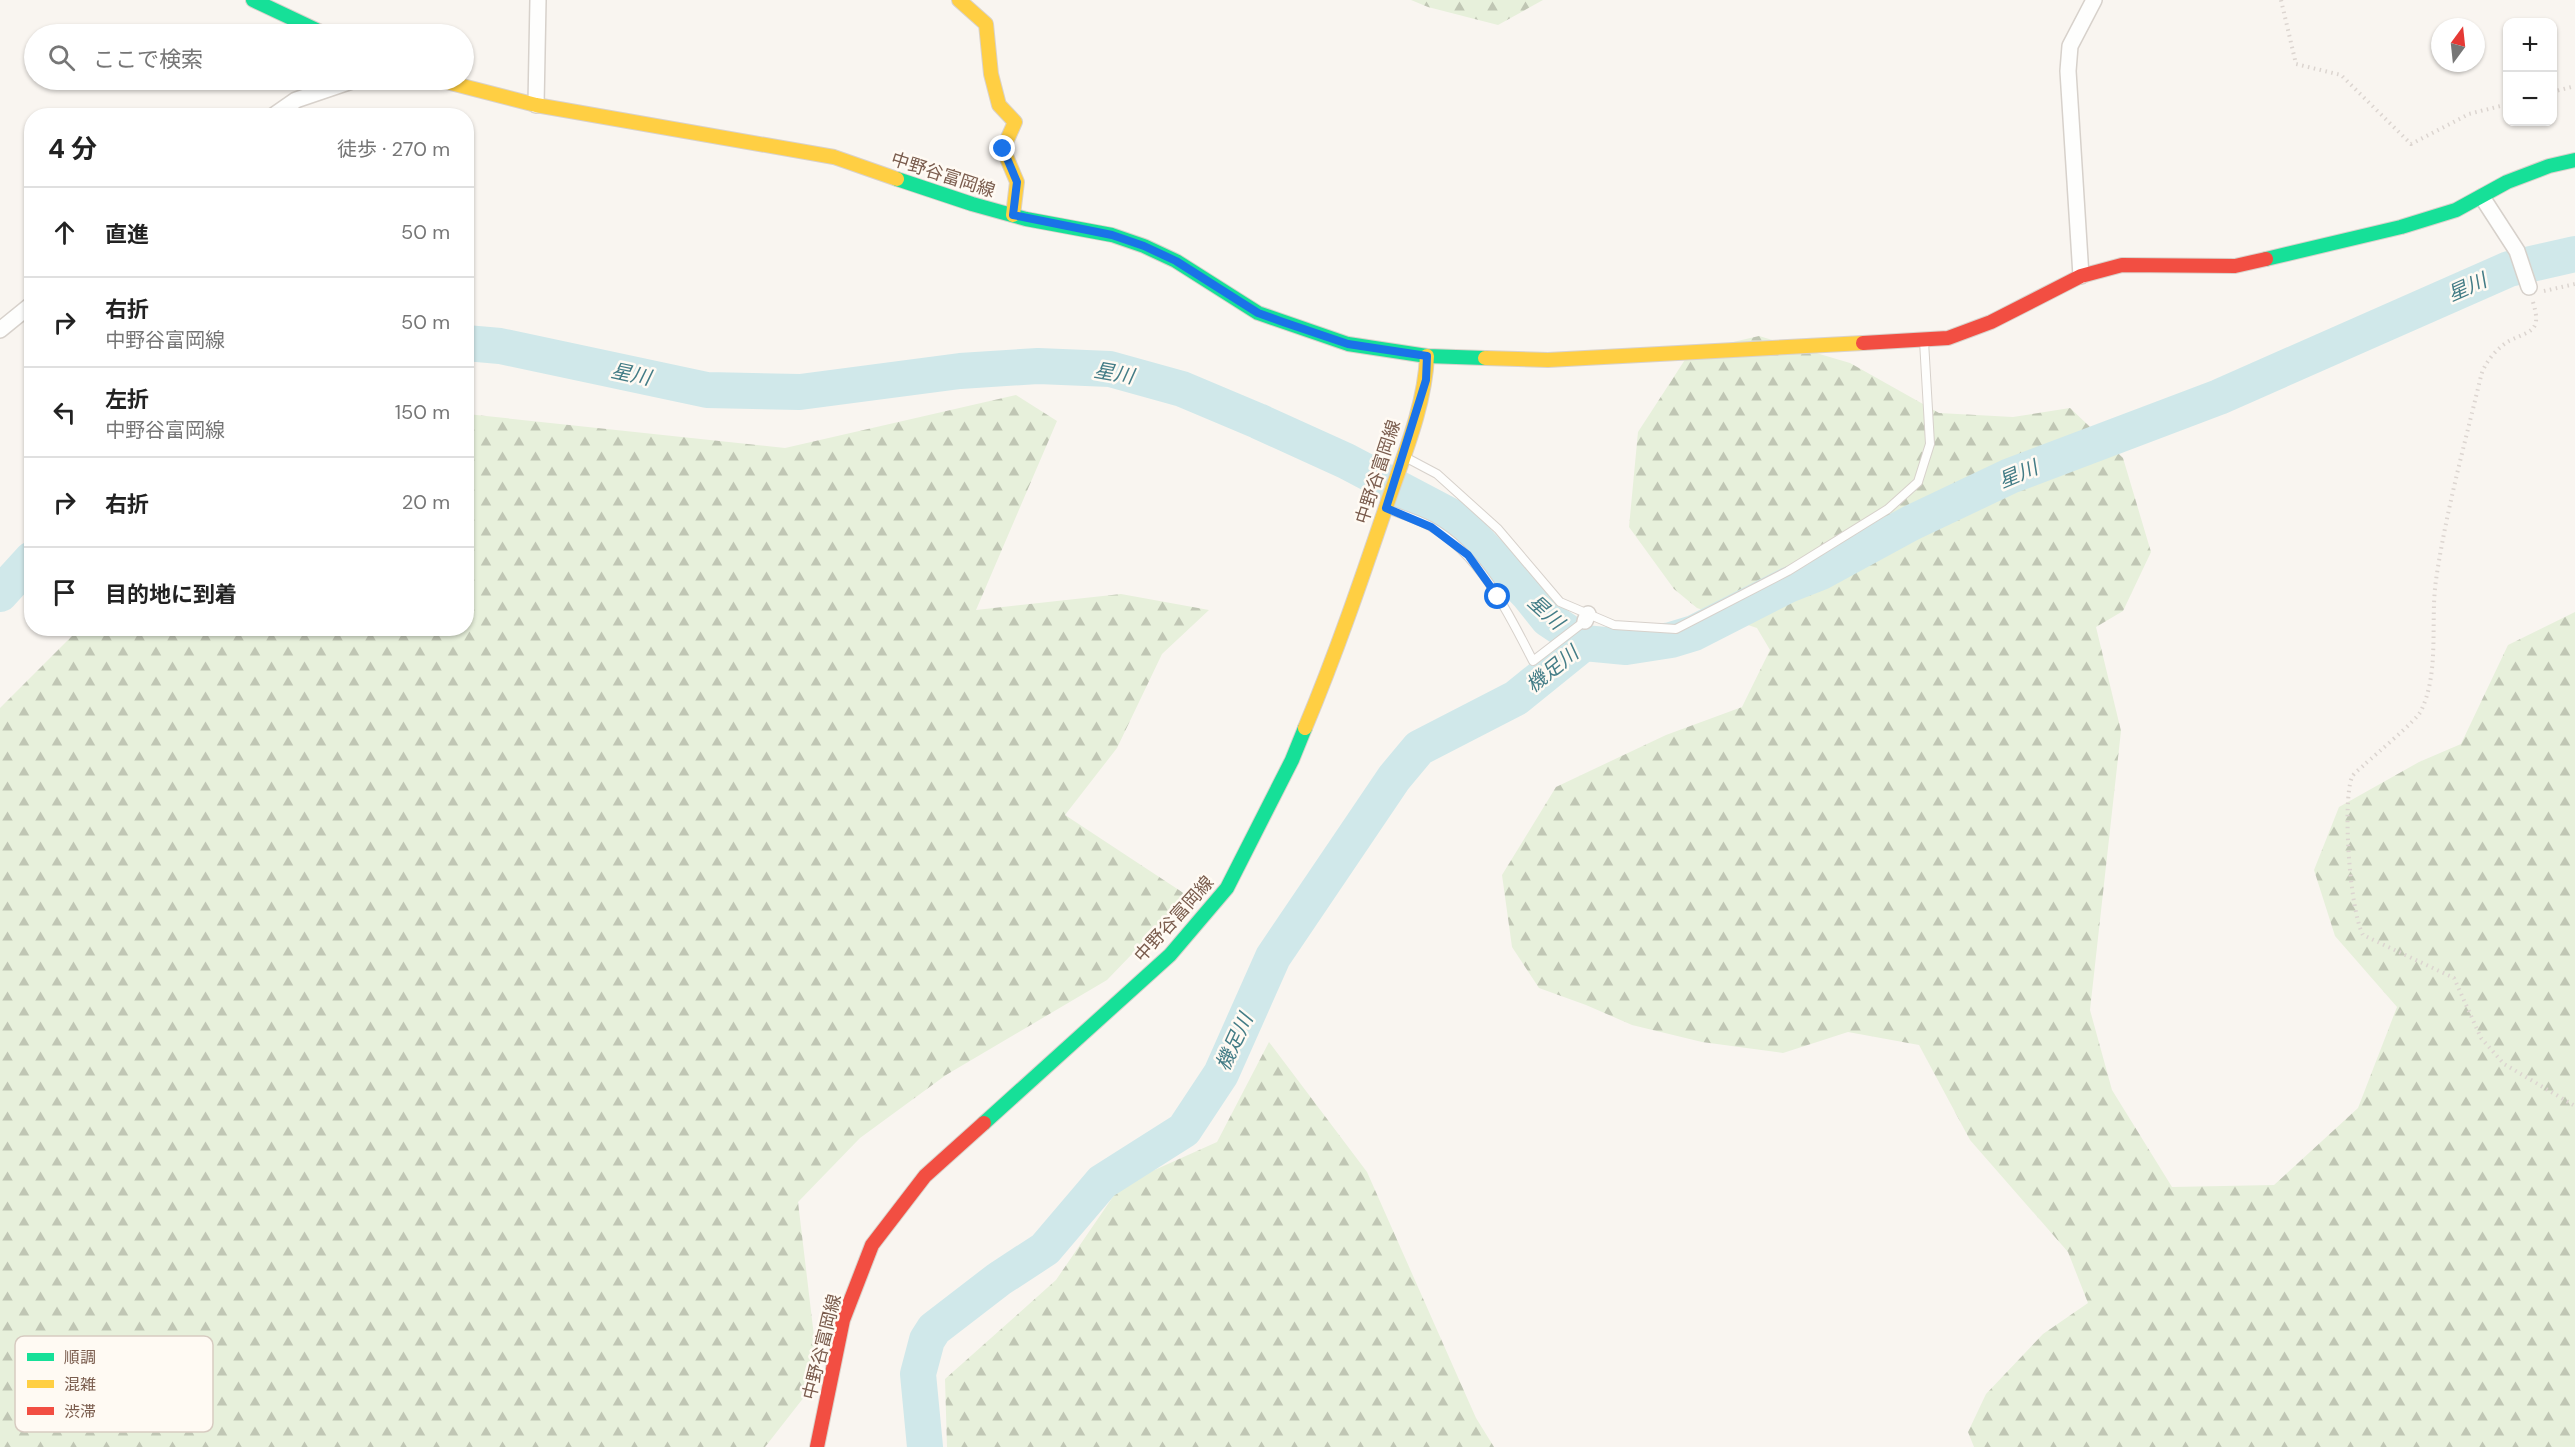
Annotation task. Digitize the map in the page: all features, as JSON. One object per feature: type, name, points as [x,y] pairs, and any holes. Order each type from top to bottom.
[{"type":"main road","points":[[253,0],[305,24]]},
{"type":"main road","points":[[958,0],[986,24],[991,74],[999,105],[1015,122],[1003,149],[1017,182],[1013,215]]},
{"type":"main road","name":"中野谷富岡線","points":[[472,90],[536,105],[834,157],[972,204],[1013,215],[1112,235],[1144,246],[1176,261],[1258,313],[1348,344],[1427,356],[1426,380],[1402,460],[1329,672],[1292,760],[1227,888],[1170,955],[925,1176],[872,1245],[843,1320],[817,1447]]},
{"type":"main road","points":[[1427,356],[1548,360],[1948,338],[1991,322],[2081,276],[2122,265],[2235,266],[2401,227],[2456,210],[2507,182],[2549,166],[2575,160]]},
{"type":"street","points":[[536,105],[538,0]]},
{"type":"street","points":[[2081,276],[2068,71],[2070,46],[2094,0]]},
{"type":"street","points":[[284,108],[296,100],[326,90]]},
{"type":"street","points":[[2482,197],[2517,251],[2530,290]]},
{"type":"street","points":[[0,330],[24,310]]},
{"type":"lane","points":[[1402,460],[1437,474],[1498,529],[1560,602],[1586,617],[1614,625],[1676,629],[1788,572],[1888,509],[1918,482],[1930,444],[1924,340]]},
{"type":"lane","points":[[1387,504],[1431,527],[1468,555],[1498,597],[1533,661],[1586,617]]},
{"type":"path","points":[[2281,0],[2296,64],[2341,75],[2411,144],[2469,114],[2503,105]]},
{"type":"path","points":[[2557,91],[2575,86]]},
{"type":"path","points":[[2575,284],[2530,290],[2537,314],[2534,327],[2526,335],[2508,342],[2483,368],[2444,525],[2436,584],[2431,674],[2420,712],[2353,776],[2348,816],[2352,895],[2362,935],[2454,978],[2481,1038],[2504,1065],[2575,1106]]},
{"type":"green space","points":[[1411,0],[1543,0],[1498,25],[1428,7]]},
{"type":"green space","points":[[1759,336],[1850,363],[1939,413],[2013,417],[2070,408],[2123,458],[2151,552],[2123,611],[2096,627],[2121,731],[2090,1010],[2112,1090],[2172,1187],[2274,1185],[2358,1108],[2397,1007],[2335,936],[2314,870],[2339,807],[2419,762],[2461,744],[2508,645],[2575,612],[2575,1447],[1974,1447],[1968,1432],[1986,1394],[2043,1334],[2088,1303],[2068,1252],[1970,1140],[1919,1045],[1848,1032],[1783,1053],[1702,1042],[1632,1025],[1539,988],[1512,947],[1502,875],[1556,787],[1666,735],[1742,707],[1770,650],[1757,628],[1697,608],[1674,589],[1629,527],[1638,432],[1690,352]]},
{"type":"green space","points":[[1016,395],[1057,421],[976,610],[1121,594],[1209,610],[1162,654],[1117,748],[1065,815],[1188,896],[1107,980],[946,1075],[860,1138],[798,1202],[819,1378],[765,1447],[0,1447],[0,708],[72,636],[474,636],[474,415],[785,448]]},
{"type":"green space","points":[[1269,1042],[1367,1172],[1476,1418],[1494,1447],[947,1447],[945,1379],[1056,1280],[1121,1185],[1217,1142]]},
{"type":"waterway","name":"星川","points":[[474,344],[500,346],[707,390],[800,392],[960,371],[1038,366],[1110,369],[1182,389],[1258,421],[1346,461],[1456,519],[1528,594],[1548,619],[1584,643],[1626,647],[1671,640],[1694,633],[1788,585],[1821,572],[1911,523],[2010,476],[2219,397],[2509,269],[2575,254]]},
{"type":"waterway","name":"星川","points":[[0,594],[24,568]]},
{"type":"waterway","name":"機足川","points":[[925,1447],[918,1374],[927,1340],[934,1329],[999,1279],[1045,1249],[1102,1182],[1184,1130],[1221,1074],[1273,957],[1394,778],[1419,748],[1516,698],[1584,643]]},
{"type":"traffic: fast","points":[[253,0],[304,24]]},
{"type":"traffic: fast","points":[[2266,259],[2401,227],[2456,210],[2507,182],[2549,166],[2575,160]]},
{"type":"traffic: fast","points":[[897,179],[1026,219],[1112,235],[1144,246],[1176,261],[1258,313],[1348,344],[1427,356],[1485,358]]},
{"type":"traffic: fast","points":[[984,1123],[1170,955],[1227,888],[1292,760],[1305,728]]},
{"type":"traffic: slow","points":[[959,0],[986,24],[991,74],[999,105],[1015,122],[1003,149],[1017,182],[1013,215]]},
{"type":"traffic: slow","points":[[474,89],[536,105],[834,157],[897,179]]},
{"type":"traffic: slow","points":[[1485,358],[1548,360],[1863,343]]},
{"type":"traffic: slow","points":[[1305,728],[1348,616],[1407,448],[1422,393],[1427,356]]},
{"type":"traffic: jam","points":[[1863,343],[1948,338],[1991,322],[2081,276],[2122,265],[2235,266],[2266,259]]},
{"type":"traffic: jam","points":[[817,1447],[843,1320],[872,1245],[925,1176],[984,1123]]},
{"type":"route","points":[[1003,149],[1017,182],[1013,215],[1112,235],[1144,246],[1176,261],[1258,313],[1283,322],[1348,344],[1427,356],[1426,380],[1386,508],[1431,527],[1468,555],[1498,597]]}]
